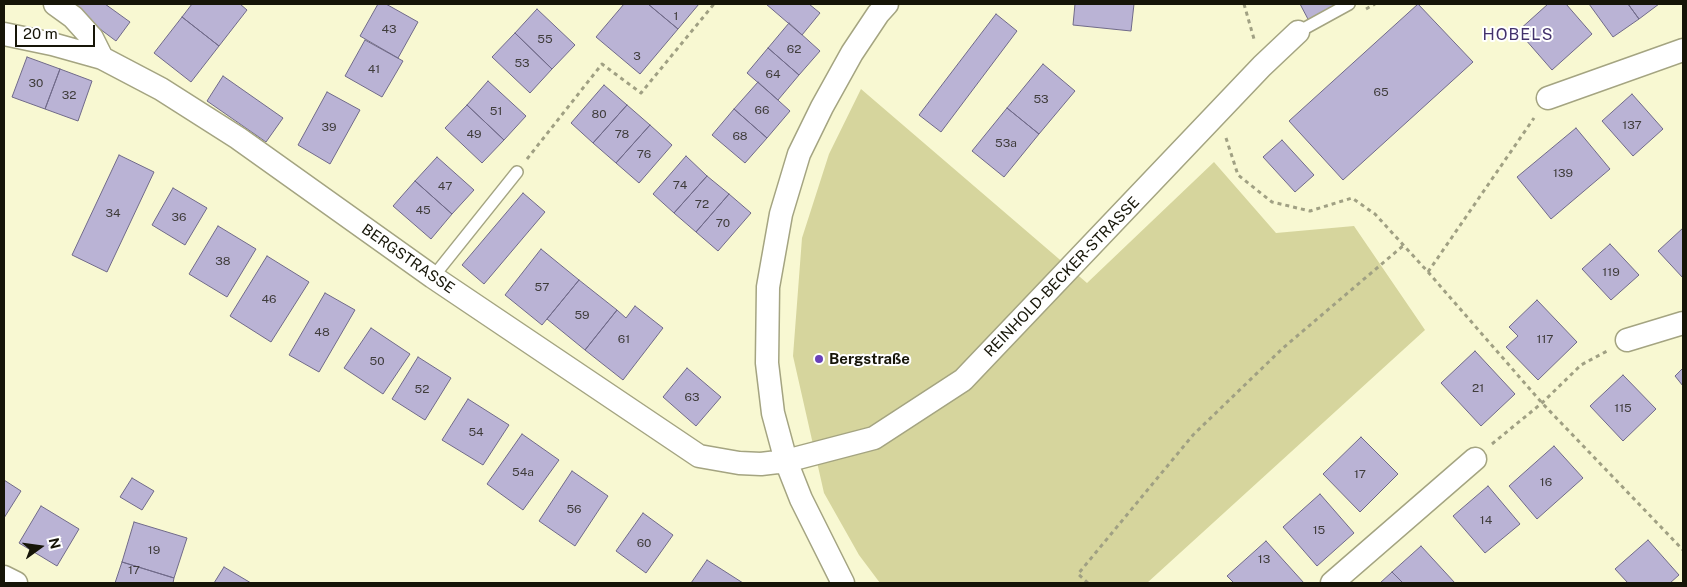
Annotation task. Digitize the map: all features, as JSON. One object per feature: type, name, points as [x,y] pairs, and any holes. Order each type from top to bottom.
[{"type":"street","points":[[55,4],[73,17],[92,38],[102,58]]},
{"type":"street","points":[[843,583],[801,499],[786,461],[773,413],[767,363],[768,287],[781,214],[799,154],[822,107],[877,7]]},
{"type":"street","name":"REINHOLD-BECKER-STRASSE","points":[[786,461],[874,438],[963,380],[1262,66],[1298,32]]},
{"type":"street","name":"BERGSTRASSE","points":[[4,34],[52,44],[102,58],[161,90],[238,138],[433,277],[699,456],[739,463],[761,464],[786,461]]},
{"type":"street","points":[[1548,98],[1683,50]]},
{"type":"street","points":[[1627,340],[1683,323]]},
{"type":"street","points":[[1332,583],[1475,459]]},
{"type":"street","points":[[4,577],[16,583]]},
{"type":"lane","points":[[1298,32],[1349,4]]},
{"type":"lane","points":[[433,277],[517,172]]},
{"type":"path","points":[[517,172],[602,64],[641,93],[714,4]]},
{"type":"path","points":[[1244,4],[1262,66]]},
{"type":"path","points":[[1428,272],[1548,98]]},
{"type":"path","points":[[1218,114],[1238,174],[1272,202],[1310,211],[1352,198],[1375,214],[1542,403],[1683,550]]},
{"type":"path","points":[[1088,583],[1078,574],[1193,435],[1283,348],[1404,245]]},
{"type":"path","points":[[1475,459],[1542,403],[1581,365],[1627,340]]},
{"type":"shaded area","points":[[861,89],[1087,283],[1214,162],[1276,233],[1354,226],[1425,330],[1147,583],[880,583],[859,555],[824,493],[793,356],[802,238],[829,154]]},
{"type":"building","points":[[69,4],[105,4],[130,22],[116,41]]},
{"type":"building","points":[[192,4],[240,4],[247,10],[219,46],[182,17]]},
{"type":"building","points":[[378,4],[386,4],[418,22],[398,58],[360,36]]},
{"type":"building","points":[[624,4],[648,4],[678,29],[640,74],[596,37]]},
{"type":"building","points":[[648,4],[699,4],[678,29]]},
{"type":"building","points":[[766,4],[809,4],[820,13],[802,35]]},
{"type":"building","points":[[1075,4],[1134,4],[1131,31],[1073,25]]},
{"type":"building","points":[[1300,4],[1341,4],[1309,21]]},
{"type":"building","points":[[1418,4],[1473,62],[1343,180],[1289,121]]},
{"type":"building","points":[[1548,4],[1566,4],[1592,34],[1552,70],[1518,31]]},
{"type":"building","points":[[1589,4],[1628,4],[1639,19],[1613,37]]},
{"type":"building","points":[[1628,4],[1659,4],[1639,19]]},
{"type":"building","points":[[537,9],[575,45],[552,69],[515,33]]},
{"type":"building","points":[[996,14],[1017,31],[941,132],[919,115]]},
{"type":"building","points":[[182,17],[219,46],[191,82],[154,53]]},
{"type":"building","points":[[789,23],[820,51],[799,75],[768,48]]},
{"type":"building","points":[[515,33],[552,69],[530,93],[492,57]]},
{"type":"building","points":[[365,40],[403,61],[382,97],[345,76]]},
{"type":"building","points":[[768,48],[799,75],[778,100],[747,73]]},
{"type":"building","points":[[27,57],[60,69],[45,109],[12,97]]},
{"type":"building","points":[[1043,64],[1075,91],[1039,134],[1007,108]]},
{"type":"building","points":[[60,69],[92,81],[78,121],[45,109]]},
{"type":"building","points":[[223,76],[283,118],[266,142],[207,101]]},
{"type":"building","points":[[488,81],[526,116],[504,140],[467,105]]},
{"type":"building","points":[[758,82],[790,111],[767,138],[734,109]]},
{"type":"building","points":[[604,85],[627,105],[593,143],[571,123]]},
{"type":"building","points":[[327,92],[360,110],[330,164],[298,145]]},
{"type":"building","points":[[1632,94],[1663,129],[1633,156],[1602,121]]},
{"type":"building","points":[[467,105],[504,140],[482,163],[445,128]]},
{"type":"building","points":[[627,105],[650,125],[616,163],[593,143]]},
{"type":"building","points":[[1007,108],[1039,134],[1004,177],[972,151]]},
{"type":"building","points":[[734,109],[767,138],[745,163],[712,135]]},
{"type":"building","points":[[650,125],[672,145],[639,183],[616,163]]},
{"type":"building","points":[[1576,128],[1610,169],[1551,219],[1517,177]]},
{"type":"building","points":[[1282,140],[1314,175],[1295,192],[1263,157]]},
{"type":"building","points":[[119,155],[154,172],[107,272],[72,255]]},
{"type":"building","points":[[686,156],[707,176],[674,213],[653,194]]},
{"type":"building","points":[[437,157],[474,190],[452,214],[415,181]]},
{"type":"building","points":[[707,176],[729,194],[696,232],[674,213]]},
{"type":"building","points":[[415,181],[452,214],[431,239],[393,206]]},
{"type":"building","points":[[173,188],[207,208],[185,245],[152,225]]},
{"type":"building","points":[[523,193],[545,212],[484,284],[462,265]]},
{"type":"building","points":[[729,194],[751,213],[718,251],[696,232]]},
{"type":"building","points":[[218,226],[256,249],[227,297],[189,274]]},
{"type":"building","points":[[1683,228],[1683,278],[1658,251]]},
{"type":"building","points":[[1610,244],[1639,275],[1611,300],[1582,269]]},
{"type":"building","points":[[541,249],[579,280],[542,325],[505,295]]},
{"type":"building","points":[[267,256],[309,282],[271,342],[230,316]]},
{"type":"building","points":[[579,280],[617,310],[585,350],[547,319]]},
{"type":"building","points":[[325,293],[355,310],[319,372],[289,355]]},
{"type":"building","points":[[1537,300],[1577,342],[1538,380],[1506,347],[1518,336],[1509,327]]},
{"type":"building","points":[[635,306],[663,328],[623,380],[585,350],[617,310],[626,318]]},
{"type":"building","points":[[371,328],[410,354],[383,394],[344,368]]},
{"type":"building","points":[[1475,351],[1515,394],[1481,426],[1441,383]]},
{"type":"building","points":[[418,357],[451,378],[425,420],[392,399]]},
{"type":"building","points":[[687,368],[721,397],[696,426],[663,397]]},
{"type":"building","points":[[1683,368],[1683,386],[1675,376]]},
{"type":"building","points":[[1623,375],[1656,409],[1623,441],[1590,406]]},
{"type":"building","points":[[468,399],[509,425],[483,465],[442,440]]},
{"type":"building","points":[[522,434],[559,460],[523,510],[487,484]]},
{"type":"building","points":[[1361,437],[1398,474],[1360,512],[1323,474]]},
{"type":"building","points":[[1554,446],[1583,478],[1537,519],[1509,486]]},
{"type":"building","points":[[572,471],[608,496],[575,546],[539,521]]},
{"type":"building","points":[[132,478],[154,491],[142,510],[120,497]]},
{"type":"building","points":[[4,480],[21,491],[4,518]]},
{"type":"building","points":[[1488,486],[1520,524],[1485,553],[1453,516]]},
{"type":"building","points":[[1320,494],[1354,533],[1317,566],[1283,527]]},
{"type":"building","points":[[41,506],[79,529],[57,566],[19,543]]},
{"type":"building","points":[[643,513],[673,535],[646,573],[616,551]]},
{"type":"building","points":[[134,522],[187,538],[174,578],[122,562]]},
{"type":"building","points":[[1648,540],[1679,575],[1670,583],[1628,583],[1615,569]]},
{"type":"building","points":[[1266,541],[1304,583],[1234,583],[1227,576]]},
{"type":"building","points":[[1421,546],[1455,583],[1403,583],[1392,572]]},
{"type":"building","points":[[707,560],[743,583],[691,583]]},
{"type":"building","points":[[122,562],[174,578],[173,583],[115,583]]},
{"type":"building","points":[[224,567],[251,583],[214,583]]},
{"type":"building","points":[[1392,572],[1403,583],[1380,583]]},
{"type":"place","name":"Bergstraße","points":[[819,359]]},
{"type":"district","name":"HOBELS","points":[[1518,35]]}]
